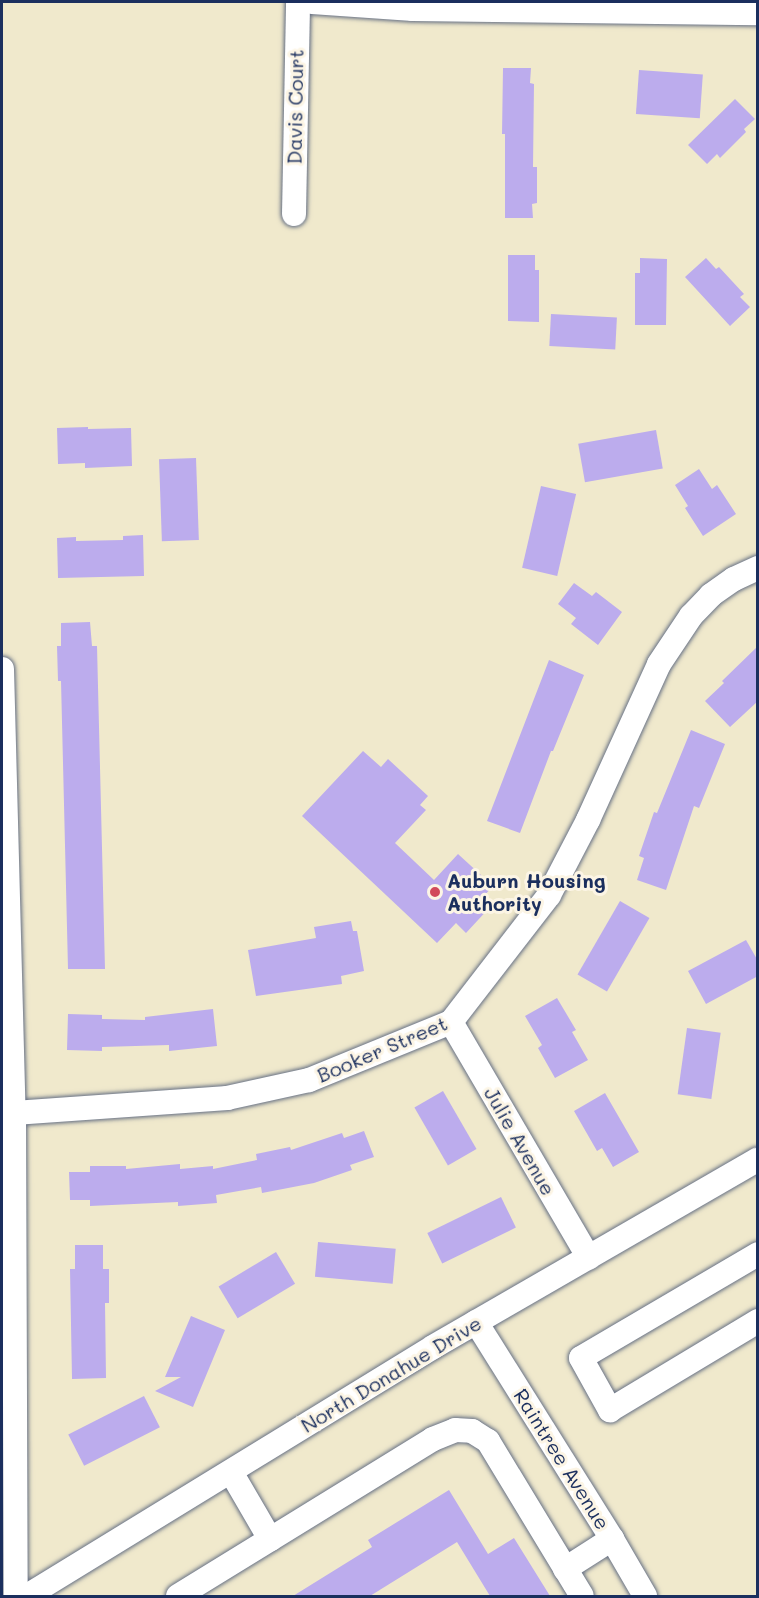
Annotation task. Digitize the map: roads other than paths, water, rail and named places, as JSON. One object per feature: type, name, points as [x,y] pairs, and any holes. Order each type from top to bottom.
[{"type":"street","name":"Davis Court","points":[[294,214],[298,2]]},
{"type":"street","points":[[312,2],[413,9],[758,13]]},
{"type":"street","name":"Booker Street","points":[[14,1113],[227,1098],[309,1080],[451,1022],[549,895],[588,820],[659,664],[691,616],[711,595],[758,568]]},
{"type":"street","points":[[2,669],[14,1113],[16,1596]]},
{"type":"street","name":"Julie Avenue","points":[[451,1022],[589,1258]]},
{"type":"street","name":"North Donahue Drive","points":[[27,1596],[476,1322],[758,1159]]},
{"type":"street","points":[[758,1254],[581,1358],[610,1410],[758,1321]]},
{"type":"street","name":"Raintree Avenue","points":[[476,1322],[612,1539],[645,1596]]},
{"type":"street","points":[[178,1596],[433,1439],[455,1430],[472,1431],[488,1442],[582,1596]]},
{"type":"street","points":[[231,1472],[270,1539]]},
{"type":"street","points":[[565,1569],[612,1539]]},
{"type":"place","name":"Auburn Housing Authority","points":[[435,892]]}]
